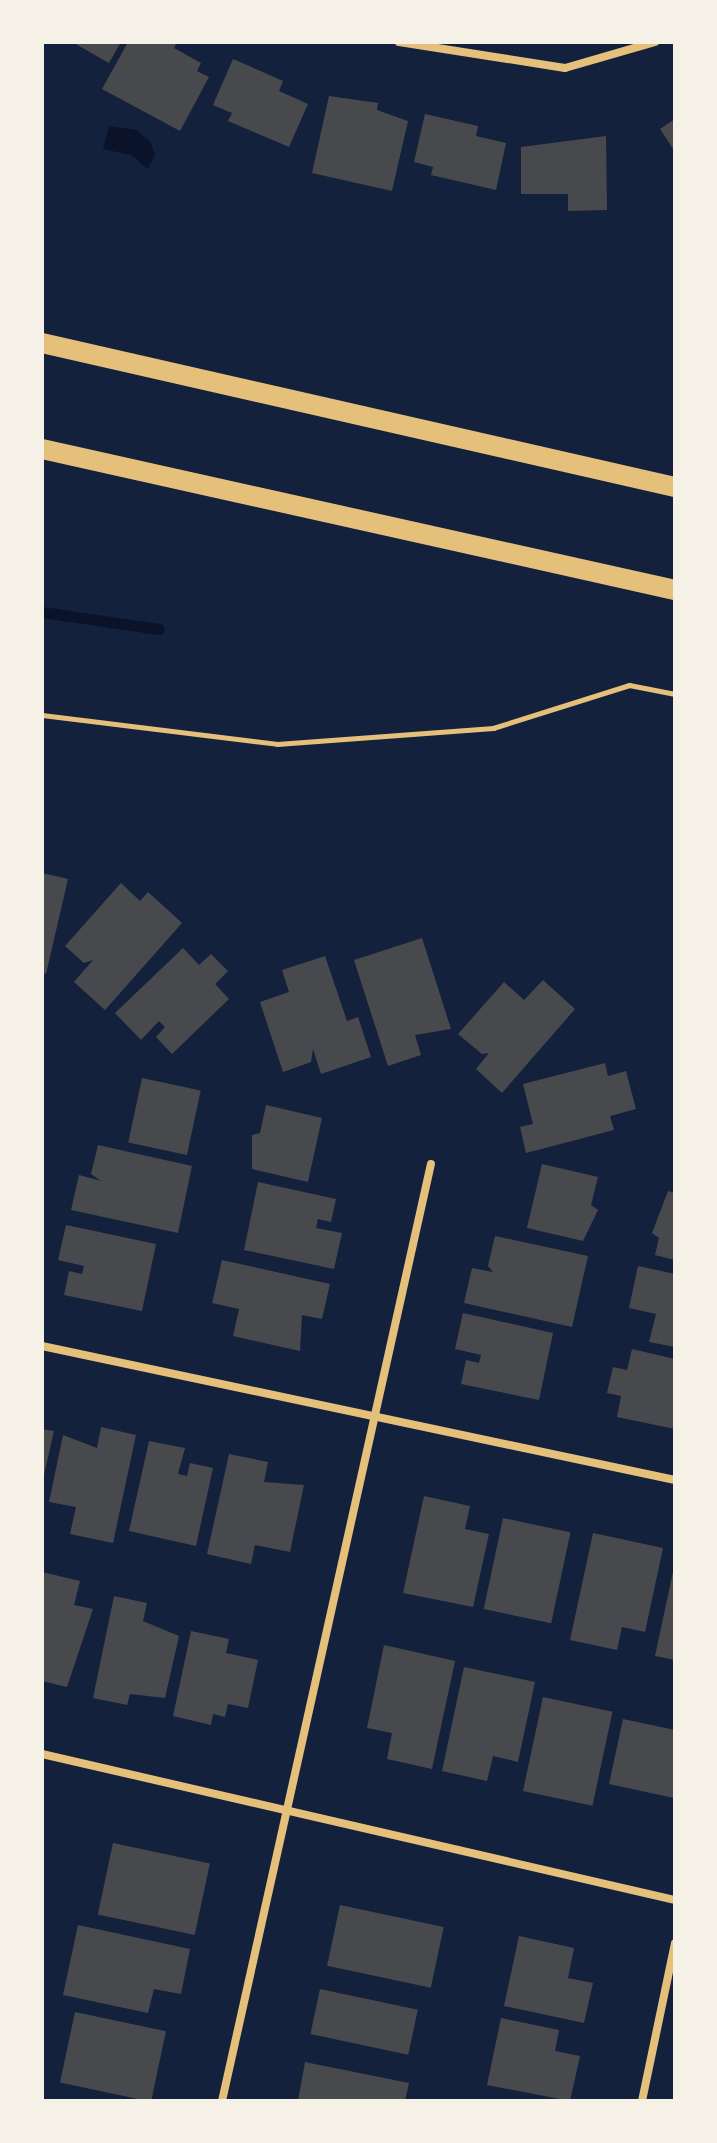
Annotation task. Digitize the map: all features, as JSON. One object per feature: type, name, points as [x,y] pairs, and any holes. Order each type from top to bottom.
[{"type":"main road","points":[[42,343],[675,487]]},
{"type":"main road","points":[[42,449],[675,590]]},
{"type":"street","points":[[399,42],[565,68],[655,42]]},
{"type":"street","points":[[222,2101],[431,1164]]},
{"type":"street","points":[[42,1346],[675,1480]]},
{"type":"street","points":[[42,1754],[675,1900]]},
{"type":"street","points":[[642,2101],[675,1943]]},
{"type":"path","points":[[42,715],[277,744],[493,728],[629,685],[675,694]]},
{"type":"water","points":[[109,126],[136,130],[150,141],[155,155],[148,169],[131,155],[103,149]]},
{"type":"building","points":[[72,42],[121,42],[109,63]]},
{"type":"building","points":[[128,42],[177,42],[174,48],[201,63],[197,71],[209,77],[180,131],[102,89]]},
{"type":"building","points":[[233,59],[283,81],[279,91],[308,104],[289,147],[228,121],[232,113],[213,105]]},
{"type":"building","points":[[329,96],[378,103],[377,110],[408,121],[392,191],[312,173]]},
{"type":"building","points":[[425,114],[478,126],[476,136],[506,143],[496,190],[431,175],[433,167],[414,162]]},
{"type":"building","points":[[675,119],[675,152],[660,129]]},
{"type":"building","points":[[606,136],[607,210],[568,211],[568,194],[521,194],[521,147]]},
{"type":"building","points":[[42,873],[68,879],[46,974],[42,973]]},
{"type":"building","points":[[121,883],[140,901],[148,892],[182,923],[105,1010],[74,982],[93,960],[84,963],[65,946]]},
{"type":"building","points":[[422,938],[451,1029],[415,1035],[421,1055],[388,1066],[354,960]]},
{"type":"building","points":[[183,948],[199,965],[211,954],[228,971],[215,984],[229,999],[172,1054],[156,1037],[165,1027],[159,1021],[141,1040],[115,1013]]},
{"type":"building","points":[[325,956],[347,1021],[358,1017],[371,1057],[321,1074],[313,1049],[311,1062],[283,1072],[260,1002],[289,992],[282,970]]},
{"type":"building","points":[[543,980],[575,1009],[502,1093],[476,1069],[489,1053],[482,1054],[458,1034],[504,982],[524,1000]]},
{"type":"building","points":[[605,1063],[608,1076],[626,1071],[636,1109],[610,1116],[614,1130],[526,1153],[520,1127],[533,1124],[523,1084]]},
{"type":"building","points":[[142,1078],[201,1090],[187,1155],[128,1143]]},
{"type":"building","points":[[266,1105],[322,1118],[308,1182],[252,1169],[252,1135],[260,1133]]},
{"type":"building","points":[[98,1145],[192,1166],[178,1233],[71,1210],[79,1175],[101,1181],[91,1174]]},
{"type":"building","points":[[542,1164],[598,1177],[591,1205],[598,1210],[583,1241],[527,1228]]},
{"type":"building","points":[[258,1182],[336,1199],[331,1222],[318,1219],[316,1228],[342,1233],[334,1269],[244,1250]]},
{"type":"building","points":[[668,1191],[675,1193],[675,1260],[655,1255],[659,1238],[652,1233]]},
{"type":"building","points":[[66,1225],[156,1244],[142,1311],[64,1295],[69,1271],[82,1274],[84,1266],[58,1260]]},
{"type":"building","points":[[495,1236],[588,1256],[572,1327],[464,1303],[472,1268],[493,1272],[488,1266]]},
{"type":"building","points":[[222,1260],[330,1284],[322,1319],[302,1315],[300,1351],[233,1336],[239,1309],[212,1303]]},
{"type":"building","points":[[638,1266],[675,1274],[675,1347],[649,1342],[656,1314],[629,1308]]},
{"type":"building","points":[[463,1313],[553,1333],[539,1400],[461,1384],[466,1360],[479,1363],[481,1355],[455,1349]]},
{"type":"building","points":[[632,1349],[675,1359],[675,1429],[617,1417],[621,1396],[607,1393],[613,1367],[627,1370]]},
{"type":"building","points":[[101,1427],[136,1435],[113,1543],[70,1534],[76,1507],[49,1502],[63,1435],[97,1448]]},
{"type":"building","points":[[42,1429],[54,1431],[43,1479],[42,1479]]},
{"type":"building","points":[[149,1441],[185,1448],[178,1474],[187,1476],[190,1463],[213,1468],[196,1546],[129,1531]]},
{"type":"building","points":[[229,1454],[268,1462],[264,1482],[304,1485],[290,1552],[255,1545],[251,1564],[207,1554]]},
{"type":"building","points":[[424,1496],[470,1506],[465,1529],[489,1534],[473,1607],[403,1593]]},
{"type":"building","points":[[503,1518],[570,1532],[551,1623],[484,1609]]},
{"type":"building","points":[[593,1533],[663,1548],[645,1632],[622,1627],[617,1650],[570,1640]]},
{"type":"building","points":[[675,1568],[675,1660],[655,1656]]},
{"type":"building","points":[[42,1572],[80,1581],[74,1605],[93,1609],[67,1687],[42,1681]]},
{"type":"building","points":[[114,1596],[147,1603],[143,1621],[179,1636],[165,1698],[130,1694],[127,1705],[93,1698]]},
{"type":"building","points":[[191,1631],[229,1639],[226,1653],[258,1660],[248,1708],[228,1704],[225,1717],[213,1714],[211,1725],[173,1716]]},
{"type":"building","points":[[384,1645],[455,1661],[432,1769],[387,1759],[392,1733],[367,1728]]},
{"type":"building","points":[[464,1667],[535,1682],[518,1762],[493,1756],[487,1781],[442,1771]]},
{"type":"building","points":[[543,1697],[612,1712],[592,1806],[523,1791]]},
{"type":"building","points":[[623,1719],[675,1730],[674,1798],[609,1784]]},
{"type":"building","points":[[113,1843],[210,1864],[195,1935],[98,1914]]},
{"type":"building","points":[[340,1905],[444,1927],[431,1988],[327,1966]]},
{"type":"building","points":[[78,1925],[190,1949],[181,1994],[154,1989],[148,2013],[63,1995]]},
{"type":"building","points":[[519,1936],[574,1948],[568,1978],[593,1983],[584,2023],[504,2006]]},
{"type":"building","points":[[320,1989],[418,2010],[408,2055],[310,2034]]},
{"type":"building","points":[[75,2012],[166,2031],[151,2101],[60,2082]]},
{"type":"building","points":[[501,2018],[559,2030],[555,2051],[580,2056],[570,2101],[487,2085]]},
{"type":"building","points":[[305,2062],[409,2083],[405,2101],[298,2101]]},
{"type":"waterway","points":[[42,612],[159,629]]}]
